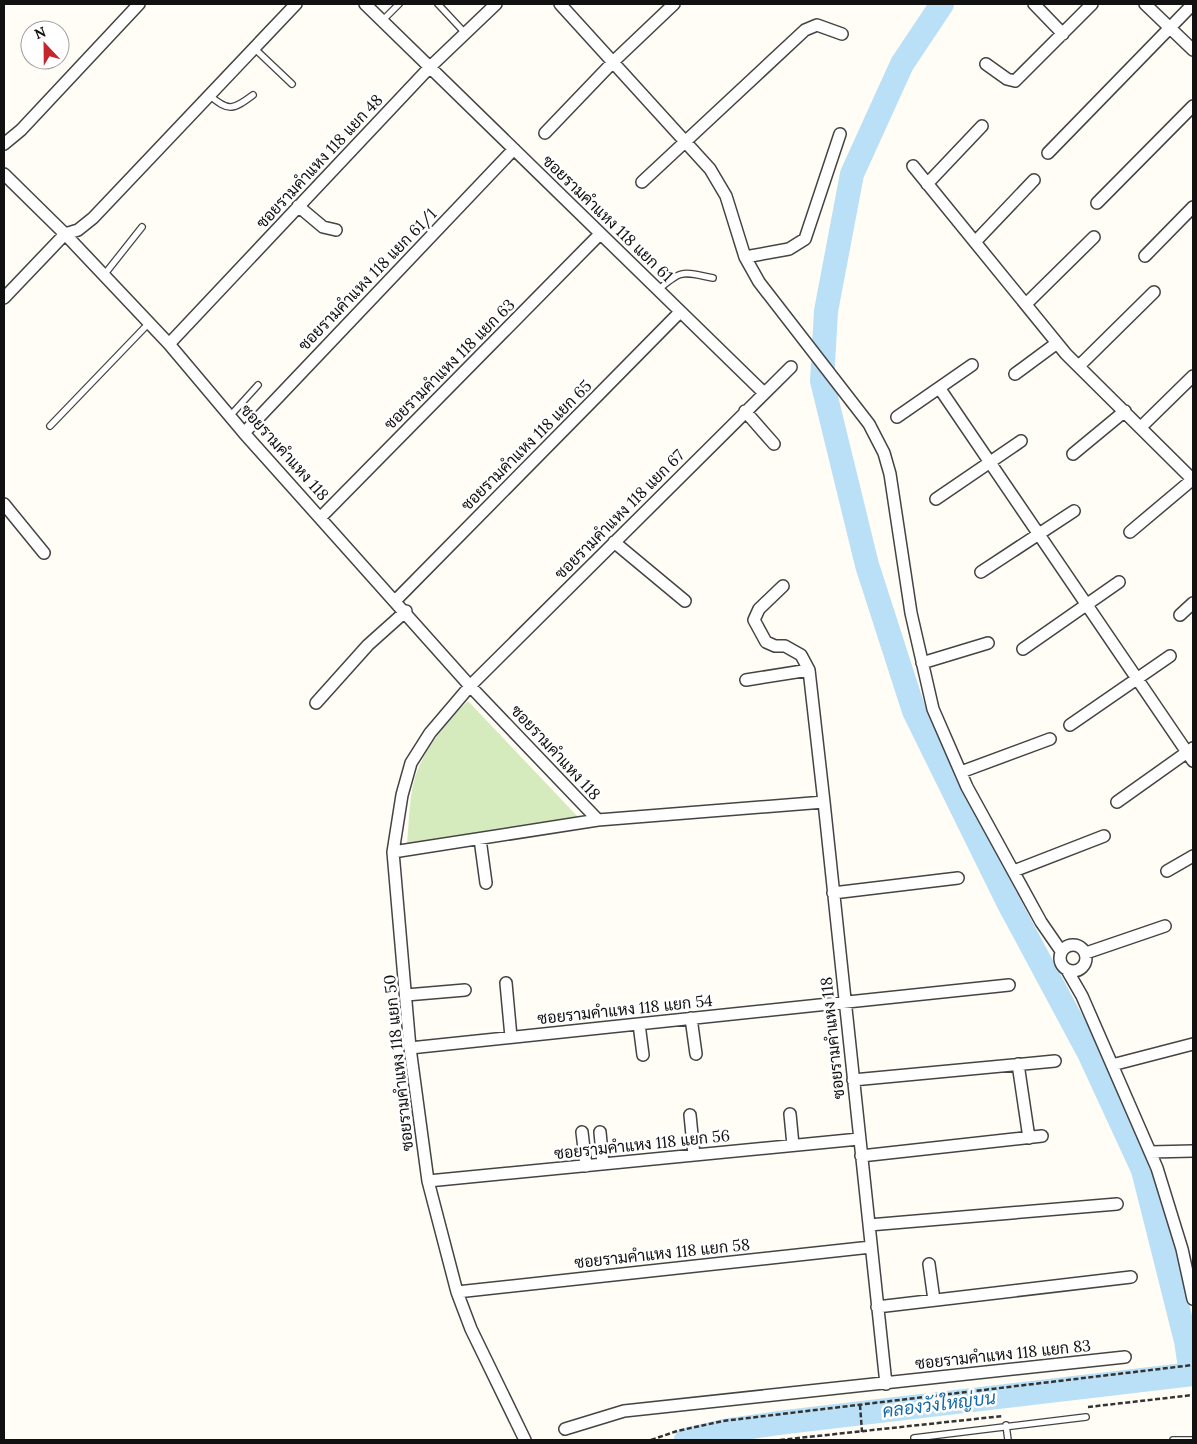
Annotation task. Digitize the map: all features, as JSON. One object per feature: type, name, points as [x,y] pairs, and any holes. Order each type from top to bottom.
[{"type":"street","points":[[4,144],[21,130],[139,4]]},
{"type":"street","points":[[4,298],[65,234],[84,226],[296,4]]},
{"type":"street","name":"ซอยรามคำแหง 118 แยก 61","points":[[365,4],[763,392]]},
{"type":"street","name":"ซอยรามคำแหง 118 แยก 48","points":[[168,344],[430,67],[496,4]]},
{"type":"street","points":[[560,4],[686,140],[710,169],[726,196],[745,257],[759,282],[870,424],[884,453],[890,474],[910,613],[933,709],[961,772],[1041,922],[1062,951]]},
{"type":"street","points":[[545,133],[614,61],[674,4]]},
{"type":"street","points":[[1034,4],[1063,34]]},
{"type":"street","points":[[986,64],[1007,80],[1015,81],[1092,4]]},
{"type":"street","points":[[1145,4],[1193,50]]},
{"type":"street","points":[[1048,154],[1193,4]]},
{"type":"street","points":[[642,182],[812,25],[822,26],[842,34]]},
{"type":"street","points":[[1097,203],[1193,106]]},
{"type":"street","points":[[927,184],[982,126]]},
{"type":"street","points":[[745,257],[789,249],[805,239],[840,134]]},
{"type":"street","name":"ซอยรามคำแหง 118 แยก 61/1","points":[[244,433],[514,149]]},
{"type":"street","points":[[913,166],[1057,343],[1193,480],[1130,532]]},
{"type":"street","name":"ซอยรามคำแหง 118","points":[[4,174],[65,234],[149,323],[244,433],[321,516],[470,686],[598,820],[824,802],[843,1002],[862,1156],[886,1384]]},
{"type":"street","points":[[975,242],[1034,180]]},
{"type":"street","points":[[298,206],[323,227],[336,230]]},
{"type":"street","points":[[1145,256],[1193,207]]},
{"type":"street","name":"ซอยรามคำแหง 118 แยก 63","points":[[321,516],[600,234]]},
{"type":"street","points":[[1026,304],[1094,237]]},
{"type":"street","points":[[1079,366],[1154,292]]},
{"type":"street","name":"ซอยรามคำแหง 118 แยก 65","points":[[396,600],[680,312]]},
{"type":"street","points":[[1015,374],[1057,343]]},
{"type":"street","points":[[897,417],[972,365]]},
{"type":"street","name":"ซอยรามคำแหง 118 แยก 67","points":[[470,686],[763,392],[791,367]]},
{"type":"street","points":[[1141,427],[1193,376]]},
{"type":"street","points":[[940,389],[1086,605],[1191,754],[1117,802]]},
{"type":"street","points":[[745,410],[774,444]]},
{"type":"street","points":[[1073,454],[1124,411]]},
{"type":"street","points":[[936,499],[1021,440]]},
{"type":"street","points":[[4,504],[44,553]]},
{"type":"street","points":[[981,572],[1074,511]]},
{"type":"street","points":[[614,542],[685,601]]},
{"type":"street","points":[[1023,649],[1119,582]]},
{"type":"street","points":[[783,586],[759,609],[754,620],[766,642],[775,646],[785,646],[801,655],[809,670],[824,802]]},
{"type":"street","points":[[1180,615],[1193,602]]},
{"type":"street","points":[[316,703],[368,645],[406,612]]},
{"type":"street","points":[[922,664],[988,643]]},
{"type":"street","points":[[1070,725],[1170,656]]},
{"type":"street","points":[[746,680],[809,670]]},
{"type":"street","name":"ซอยรามคำแหง 118 แยก 50","points":[[470,686],[430,732],[411,763],[402,795],[393,852],[410,1048],[428,1181],[457,1292],[472,1329],[525,1440]]},
{"type":"street","points":[[961,772],[1050,740]]},
{"type":"street","points":[[393,852],[598,820]]},
{"type":"street","points":[[1014,871],[1104,836]]},
{"type":"street","points":[[480,838],[486,883]]},
{"type":"street","points":[[1167,871],[1193,856]]},
{"type":"street","points":[[833,893],[958,878]]},
{"type":"street","points":[[1086,953],[1165,926]]},
{"type":"street","points":[[1067,970],[1078,970],[1086,963],[1086,953],[1080,945],[1069,944],[1062,951],[1060,958],[1062,965],[1082,996],[1150,1152],[1188,1250],[1193,1298]]},
{"type":"street","points":[[506,983],[511,1037]]},
{"type":"street","name":"ซอยรามคำแหง 118 แยก 54","points":[[410,1048],[1009,985]]},
{"type":"street","points":[[406,996],[465,990]]},
{"type":"street","points":[[691,1018],[696,1054]]},
{"type":"street","points":[[639,1024],[643,1055]]},
{"type":"street","points":[[1112,1064],[1193,1044]]},
{"type":"street","points":[[853,1080],[1055,1061]]},
{"type":"street","points":[[1018,1064],[1029,1138]]},
{"type":"street","points":[[790,1114],[793,1145]]},
{"type":"street","points":[[690,1115],[694,1155]]},
{"type":"street","points":[[582,1132],[586,1166]]},
{"type":"street","points":[[600,1132],[603,1164]]},
{"type":"street","points":[[862,1156],[1042,1136]]},
{"type":"street","name":"ซอยรามคำแหง 118 แยก 56","points":[[428,1181],[859,1139]]},
{"type":"street","points":[[1150,1152],[1193,1151]]},
{"type":"street","points":[[869,1225],[1117,1204]]},
{"type":"street","name":"ซอยรามคำแหง 118 แยก 58","points":[[457,1292],[871,1247]]},
{"type":"street","points":[[929,1264],[934,1300]]},
{"type":"street","points":[[877,1307],[1131,1277]]},
{"type":"street","name":"ซอยรามคำแหง 118 แยก 83","points":[[565,1429],[624,1411],[1125,1357]]},
{"type":"lane","points":[[382,21],[399,4]]},
{"type":"lane","points":[[438,4],[465,32]]},
{"type":"lane","points":[[254,48],[292,84]]},
{"type":"lane","points":[[210,95],[221,105],[231,108],[238,106],[253,94]]},
{"type":"lane","points":[[104,275],[142,227]]},
{"type":"lane","points":[[658,290],[673,277],[683,272],[712,278]]},
{"type":"lane","points":[[50,426],[149,323]]},
{"type":"lane","points":[[230,416],[258,385]]},
{"type":"lane","points":[[914,1438],[1086,1417]]},
{"type":"lane","points":[[1006,1426],[1008,1440]]},
{"type":"lane","points":[[1173,1440],[1193,1440]]},
{"type":"path","points":[[651,1440],[677,1431],[723,1421],[1193,1365]]},
{"type":"path","points":[[1086,1407],[1193,1395]]},
{"type":"path","points":[[860,1405],[862,1432]]},
{"type":"path","points":[[780,1440],[1008,1416]]},
{"type":"green space","points":[[468,701],[579,818],[407,844],[411,796],[418,770],[436,738],[451,718]]},
{"type":"waterway","points":[[942,4],[902,64],[852,174],[826,311],[822,381],[867,565],[914,711],[1008,902],[1089,1053],[1143,1170],[1186,1341],[1191,1374]]},
{"type":"waterway","name":"คลองวังใหญ่บน","points":[[686,1440],[724,1431],[786,1422],[1193,1374]]}]
